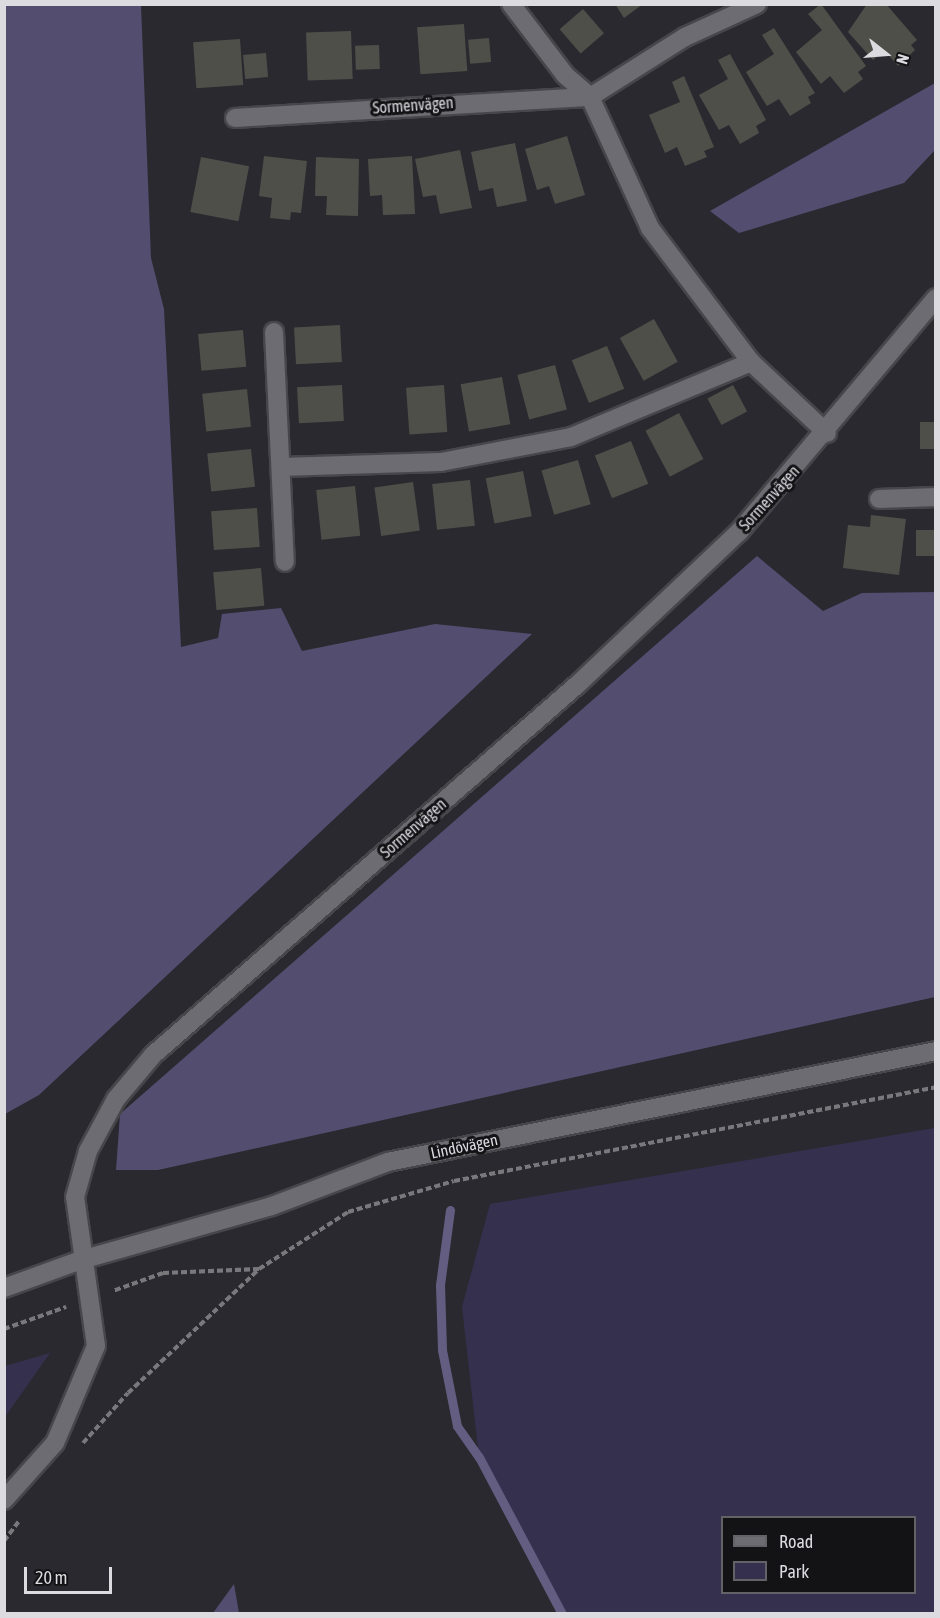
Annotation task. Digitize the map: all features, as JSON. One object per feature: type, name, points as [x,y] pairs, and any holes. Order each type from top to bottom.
[{"type":"street","points":[[511,4],[565,75],[590,97],[650,228],[751,362],[827,433]]},
{"type":"street","name":"Sormenvägen","points":[[235,118],[590,97],[685,37],[757,4]]},
{"type":"street","name":"Sormenvägen","points":[[4,1500],[55,1443],[83,1387],[96,1346],[81,1260],[75,1197],[88,1151],[116,1099],[153,1055],[578,684],[739,532],[827,433],[936,298]]},
{"type":"street","points":[[274,332],[285,562]]},
{"type":"street","points":[[281,467],[441,462],[571,437],[751,362]]},
{"type":"street","points":[[879,499],[936,497]]},
{"type":"street","name":"Lindövägen","points":[[4,1288],[81,1260],[272,1206],[388,1162],[936,1051]]},
{"type":"path","points":[[75,1452],[128,1393],[259,1269],[348,1212],[454,1181],[936,1087]]},
{"type":"path","points":[[4,1329],[163,1273],[259,1269]]},
{"type":"path","points":[[4,1541],[24,1514]]},
{"type":"green space","points":[[935,1128],[935,1613],[566,1613],[479,1457],[462,1307],[490,1204]]},
{"type":"green space","points":[[50,1353],[5,1417],[5,1366]]},
{"type":"shaded area","points":[[5,4],[141,5],[151,258],[164,309],[181,647],[218,638],[222,614],[281,608],[302,651],[435,624],[532,634],[39,1095],[5,1114]]},
{"type":"shaded area","points":[[935,83],[935,150],[904,183],[739,233],[710,211]]},
{"type":"shaded area","points":[[757,556],[823,611],[862,593],[935,592],[935,997],[158,1170],[116,1170],[120,1114]]},
{"type":"shaded area","points":[[234,1584],[239,1613],[213,1613]]},
{"type":"building","points":[[615,4],[643,4],[624,18]]},
{"type":"building","points":[[821,4],[866,66],[858,72],[863,79],[844,93],[830,76],[821,84],[796,52],[822,30],[808,14]]},
{"type":"building","points":[[867,4],[886,4],[917,40],[911,45],[915,50],[898,66],[884,50],[873,60],[848,32]]},
{"type":"building","points":[[583,9],[604,33],[581,53],[560,29]]},
{"type":"building","points":[[464,24],[467,71],[420,74],[417,27]]},
{"type":"building","points":[[774,28],[815,93],[808,97],[811,103],[790,116],[779,99],[767,106],[746,72],[774,54],[762,35]]},
{"type":"building","points":[[351,31],[353,79],[308,81],[306,33]]},
{"type":"building","points":[[489,38],[491,62],[470,64],[468,40]]},
{"type":"building","points":[[240,39],[243,85],[196,88],[193,42]]},
{"type":"building","points":[[379,45],[380,69],[356,70],[355,46]]},
{"type":"building","points":[[266,53],[268,77],[245,79],[243,55]]},
{"type":"building","points":[[730,54],[766,120],[756,126],[759,133],[740,144],[729,125],[719,130],[699,95],[728,79],[718,60]]},
{"type":"building","points":[[684,76],[714,147],[704,151],[707,157],[685,166],[677,147],[665,153],[649,115],[680,102],[672,82]]},
{"type":"building","points":[[567,136],[585,195],[555,204],[549,186],[537,190],[525,149]]},
{"type":"building","points":[[515,143],[527,201],[497,207],[493,188],[479,191],[471,152]]},
{"type":"building","points":[[460,150],[472,208],[440,214],[436,195],[423,197],[415,159]]},
{"type":"building","points":[[264,156],[307,161],[301,213],[291,212],[290,220],[270,218],[272,198],[259,196]]},
{"type":"building","points":[[412,156],[415,214],[383,215],[382,195],[370,196],[368,159]]},
{"type":"building","points":[[201,157],[249,166],[238,221],[190,212]]},
{"type":"building","points":[[316,157],[359,159],[358,216],[326,215],[327,196],[315,196]]},
{"type":"building","points":[[654,319],[678,362],[644,381],[620,338]]},
{"type":"building","points":[[340,325],[342,362],[296,364],[294,327]]},
{"type":"building","points":[[243,330],[246,367],[201,371],[198,334]]},
{"type":"building","points":[[607,346],[624,389],[589,403],[572,360]]},
{"type":"building","points":[[555,365],[567,409],[529,420],[517,375]]},
{"type":"building","points":[[502,377],[510,424],[469,432],[461,384]]},
{"type":"building","points":[[342,385],[344,421],[299,423],[297,387]]},
{"type":"building","points":[[444,385],[447,432],[409,435],[406,388]]},
{"type":"building","points":[[733,385],[747,411],[721,425],[707,399]]},
{"type":"building","points":[[247,389],[251,427],[206,431],[202,394]]},
{"type":"building","points":[[679,413],[703,459],[670,477],[645,431]]},
{"type":"building","points":[[920,422],[936,422],[936,449],[920,449]]},
{"type":"building","points":[[631,441],[648,484],[612,498],[595,456]]},
{"type":"building","points":[[251,449],[255,487],[211,491],[207,454]]},
{"type":"building","points":[[578,460],[591,504],[554,515],[541,470]]},
{"type":"building","points":[[523,471],[532,516],[494,523],[486,478]]},
{"type":"building","points":[[470,480],[475,526],[437,530],[432,484]]},
{"type":"building","points":[[413,482],[420,531],[381,536],[374,487]]},
{"type":"building","points":[[355,486],[360,536],[321,540],[316,490]]},
{"type":"building","points":[[257,508],[260,547],[214,550],[211,511]]},
{"type":"building","points":[[871,515],[906,519],[899,575],[843,568],[848,525],[870,527]]},
{"type":"building","points":[[916,530],[936,530],[936,556],[916,556]]},
{"type":"building","points":[[261,568],[264,606],[216,610],[213,572]]},
{"type":"waterway","points":[[450,1210],[440,1285],[442,1350],[457,1426],[479,1457],[562,1614]]}]
